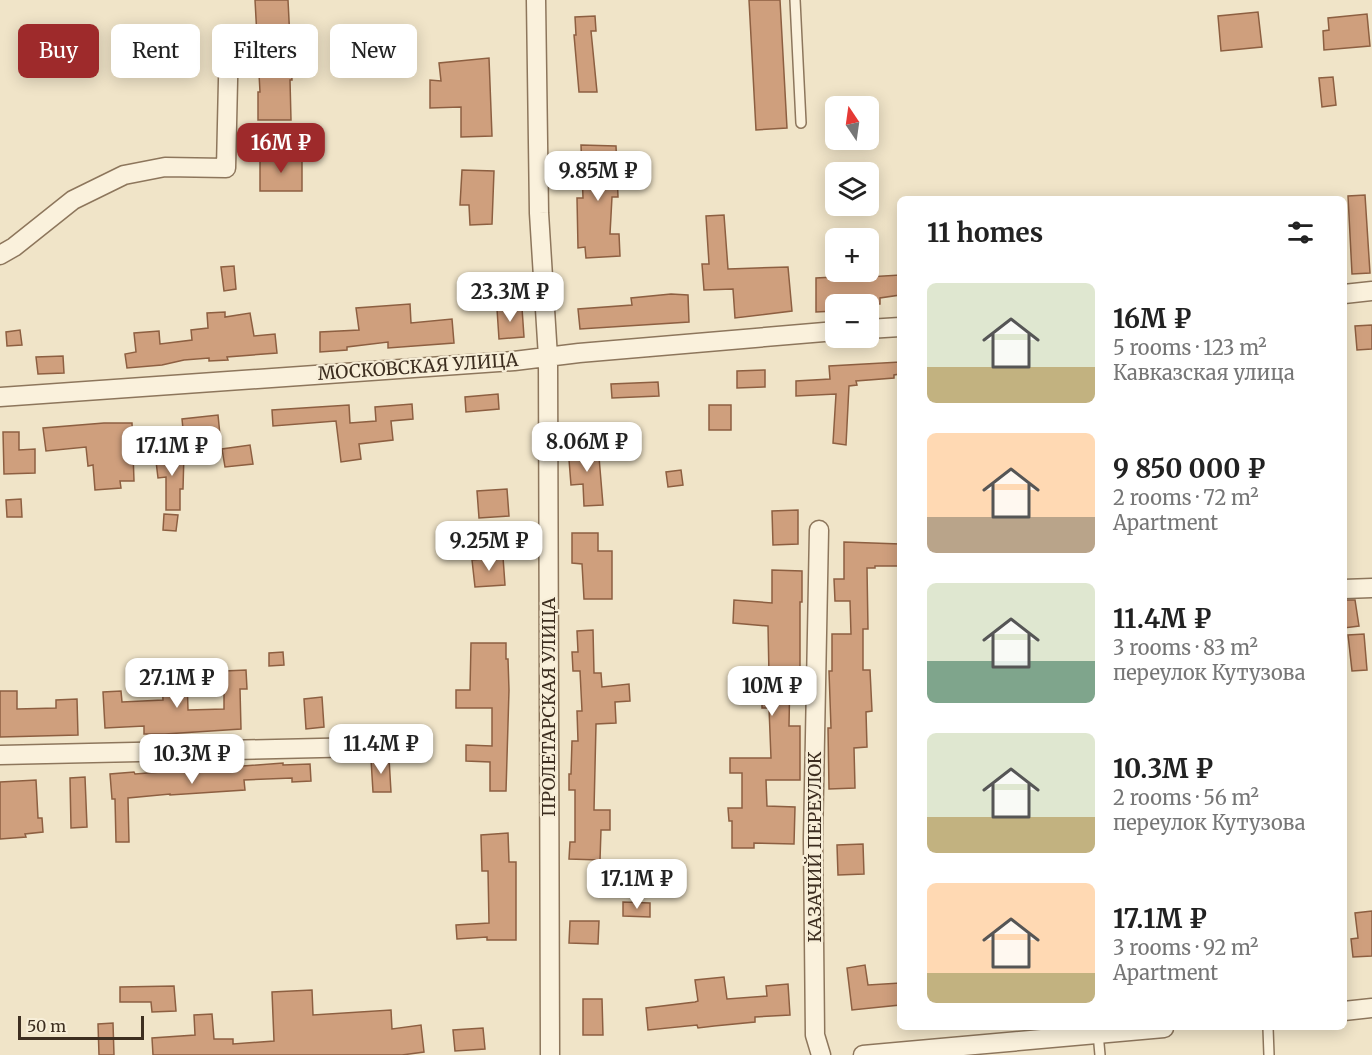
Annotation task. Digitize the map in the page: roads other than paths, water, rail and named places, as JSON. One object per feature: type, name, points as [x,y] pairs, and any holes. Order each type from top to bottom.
[{"type":"street","name":"ПРОЛЕТАРСКАЯ УЛИЦА","points":[[536,0],[539,213],[548,357],[550,1055]]},
{"type":"street","points":[[0,255],[14,247],[73,201],[124,175],[165,167],[226,168],[228,78]]},
{"type":"street","points":[[1347,294],[1372,291]]},
{"type":"street","points":[[879,328],[897,327]]},
{"type":"street","name":"МОСКОВСКАЯ УЛИЦА","points":[[0,397],[548,357],[825,332]]},
{"type":"street","name":"КАЗАЧИЙ ПЕРЕУЛОК","points":[[819,531],[813,840],[815,1035],[821,1055]]},
{"type":"street","points":[[1347,589],[1372,588]]},
{"type":"street","points":[[0,755],[364,747]]},
{"type":"street","points":[[1347,1011],[1372,1008]]},
{"type":"street","points":[[863,1055],[1098,1030]]},
{"type":"lane","points":[[795,0],[801,123]]},
{"type":"lane","points":[[1098,1030],[1100,1055]]},
{"type":"lane","points":[[1268,1030],[1269,1055]]}]
